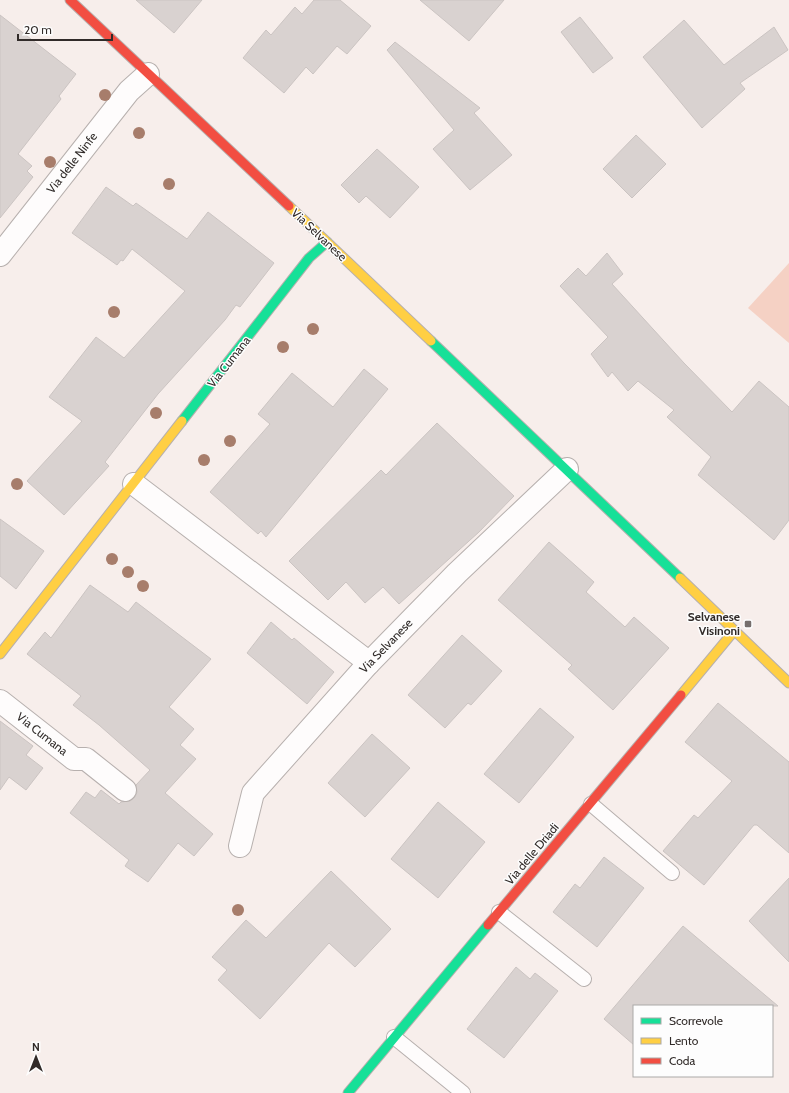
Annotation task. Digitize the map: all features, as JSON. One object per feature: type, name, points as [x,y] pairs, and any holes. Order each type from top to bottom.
[{"type":"street","name":"Via Selvanese","points":[[70,0],[568,469],[789,683]]},
{"type":"street","name":"Via delle Ninfe","points":[[0,255],[129,91],[148,74]]},
{"type":"street","name":"Via Cumana","points":[[0,654],[309,258],[327,242]]},
{"type":"street","name":"Via Selvanese","points":[[240,846],[253,793],[368,664],[457,573],[568,469]]},
{"type":"street","points":[[134,484],[363,658],[368,664]]},
{"type":"street","name":"Via delle Driadi","points":[[348,1093],[590,804],[714,653],[734,631]]},
{"type":"street","name":"Via Cumana","points":[[0,701],[74,759],[86,759],[125,790]]},
{"type":"lane","points":[[590,804],[672,874]]},
{"type":"lane","points":[[499,912],[584,979]]},
{"type":"lane","points":[[394,1037],[463,1093]]},
{"type":"shaded area","points":[[789,263],[789,343],[748,308]]},
{"type":"building","points":[[136,0],[202,0],[174,33]]},
{"type":"building","points":[[314,0],[340,0],[371,26],[347,54],[337,46],[313,74],[306,67],[284,93],[243,58],[266,30],[271,35],[295,7],[302,14]]},
{"type":"building","points":[[420,0],[504,0],[469,41]]},
{"type":"building","points":[[0,15],[76,74],[59,96],[61,99],[18,154],[32,166],[27,171],[33,177],[0,218]]},
{"type":"building","points":[[580,17],[613,58],[593,73],[561,32]]},
{"type":"building","points":[[684,20],[724,65],[774,27],[788,50],[740,83],[745,89],[702,128],[643,57]]},
{"type":"building","points":[[395,42],[480,108],[474,113],[512,155],[470,190],[433,149],[454,130],[387,50]]},
{"type":"building","points":[[636,135],[666,164],[632,198],[603,169]]},
{"type":"building","points":[[377,149],[419,187],[390,218],[366,196],[359,203],[341,185]]},
{"type":"building","points":[[106,187],[133,206],[136,203],[187,239],[208,212],[274,263],[240,307],[236,305],[225,320],[158,394],[105,462],[109,466],[64,515],[27,481],[82,421],[49,397],[96,337],[124,358],[185,291],[132,249],[123,261],[121,260],[117,265],[72,233]]},
{"type":"building","points":[[607,253],[623,274],[612,284],[684,363],[732,412],[759,381],[789,407],[789,520],[774,540],[698,475],[711,457],[667,417],[674,410],[638,381],[628,391],[612,372],[608,377],[591,354],[608,337],[560,286],[578,268],[586,276]]},
{"type":"building","points":[[364,369],[388,389],[266,537],[261,531],[258,534],[210,492],[270,424],[258,414],[292,373],[333,407]]},
{"type":"building","points":[[437,423],[514,496],[479,532],[399,604],[383,587],[365,603],[346,582],[328,600],[289,561],[381,470],[386,475]]},
{"type":"building","points":[[0,519],[44,551],[16,589],[0,576]]},
{"type":"building","points":[[549,542],[594,582],[586,592],[625,627],[634,617],[669,648],[613,710],[568,669],[572,665],[498,600]]},
{"type":"building","points":[[90,585],[128,612],[136,602],[211,659],[169,707],[194,729],[180,745],[196,759],[165,793],[213,834],[194,856],[178,843],[148,882],[125,866],[129,860],[70,813],[86,792],[95,798],[101,790],[119,804],[121,802],[130,801],[135,797],[137,792],[136,785],[150,770],[99,725],[73,705],[81,696],[27,654],[45,632],[51,638]]},
{"type":"building","points":[[271,622],[292,640],[294,638],[334,672],[307,704],[247,653]]},
{"type":"building","points":[[462,635],[502,671],[471,705],[468,703],[445,728],[408,695]]},
{"type":"building","points":[[718,703],[789,762],[789,853],[757,825],[754,825],[704,885],[663,851],[694,815],[698,818],[732,781],[685,742]]},
{"type":"building","points":[[540,708],[574,737],[519,803],[484,774]]},
{"type":"building","points":[[0,721],[33,746],[26,755],[43,768],[26,790],[9,777],[0,790]]},
{"type":"building","points":[[372,734],[410,768],[365,817],[328,783]]},
{"type":"building","points":[[438,802],[485,842],[438,898],[391,859]]},
{"type":"building","points":[[604,857],[644,888],[597,947],[553,912],[575,884],[580,888]]},
{"type":"building","points":[[331,871],[391,929],[355,967],[329,943],[260,1019],[218,980],[227,970],[212,957],[246,920],[266,938]]},
{"type":"building","points":[[789,878],[789,962],[749,921]]},
{"type":"building","points":[[683,926],[778,1006],[633,1005],[633,1044],[604,1019]]},
{"type":"building","points":[[516,967],[530,979],[535,973],[558,991],[504,1058],[467,1029]]},
{"type":"traffic: fast","points":[[182,421],[309,258],[327,242]]},
{"type":"traffic: fast","points":[[431,341],[680,578]]},
{"type":"traffic: fast","points":[[348,1093],[488,925]]},
{"type":"traffic: slow","points":[[289,206],[431,341]]},
{"type":"traffic: slow","points":[[0,654],[182,421]]},
{"type":"traffic: slow","points":[[680,578],[789,683]]},
{"type":"traffic: slow","points":[[681,695],[734,631]]},
{"type":"traffic: jam","points":[[70,0],[289,206]]},
{"type":"traffic: jam","points":[[488,925],[681,695]]},
{"type":"place","name":"Selvanese Visinoni","points":[[748,624]]}]
